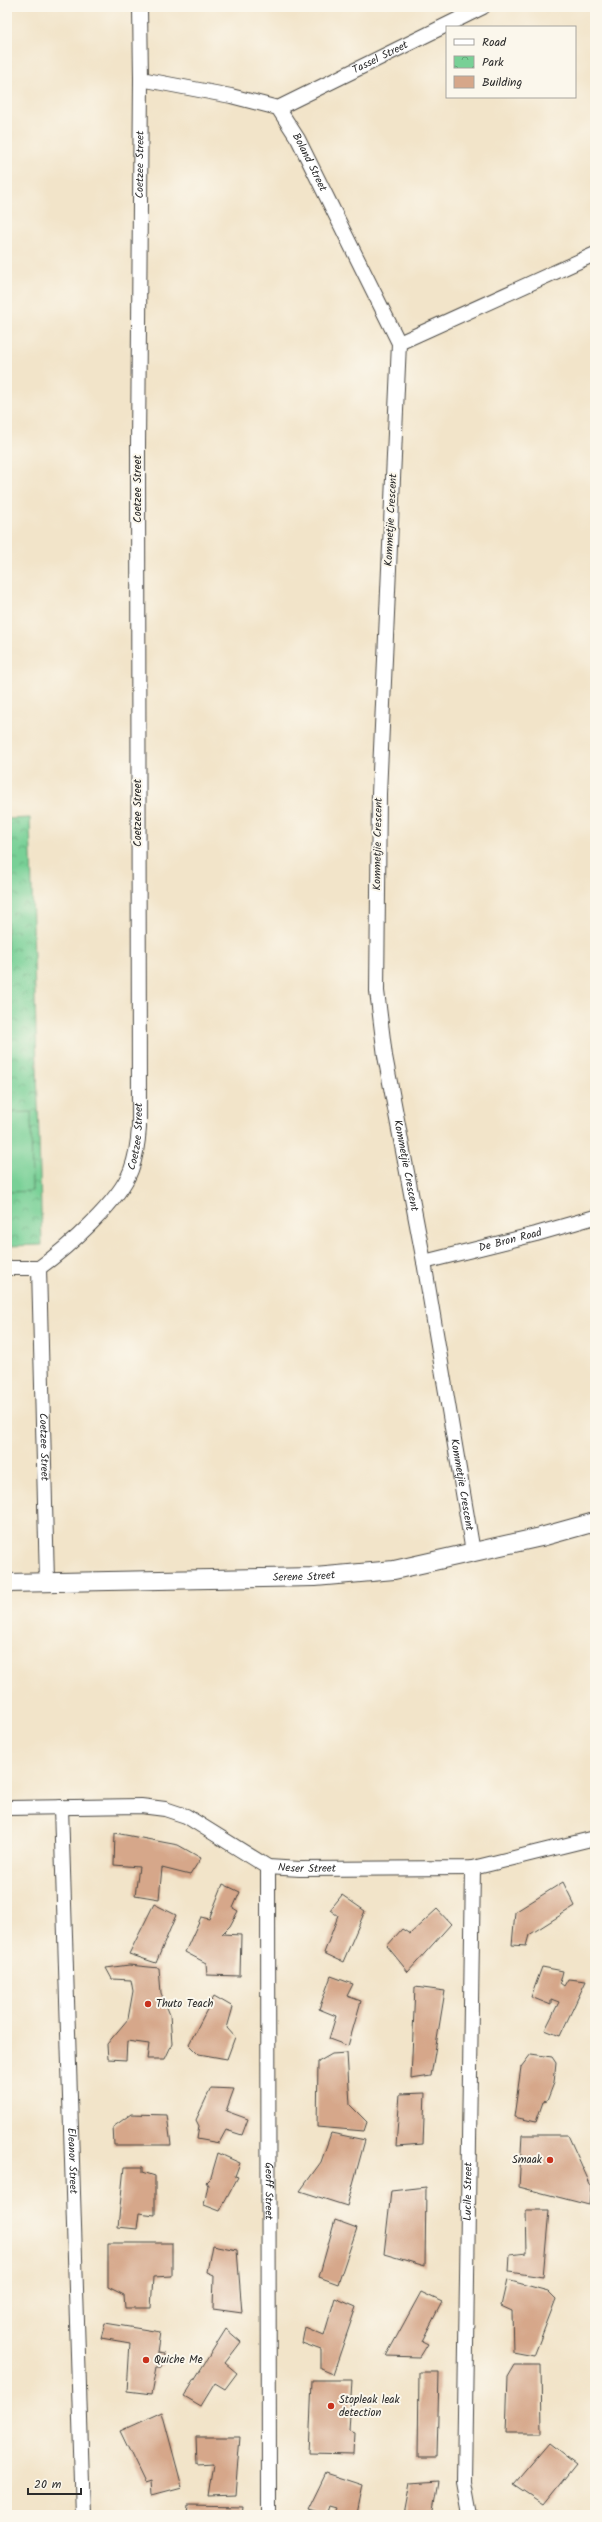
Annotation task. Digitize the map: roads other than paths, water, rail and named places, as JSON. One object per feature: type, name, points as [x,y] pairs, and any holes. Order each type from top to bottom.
[{"type":"street","name":"Coetzee Street","points":[[47,1581],[39,1268],[73,1241],[124,1184],[131,1171],[139,1128],[138,448],[141,79],[140,7]]},
{"type":"street","name":"Tassel Street","points":[[278,108],[483,7]]},
{"type":"street","points":[[141,79],[231,96],[278,108]]},
{"type":"street","name":"Boland Street","points":[[278,108],[298,140],[399,343]]},
{"type":"street","points":[[399,343],[595,254]]},
{"type":"street","name":"Kommetjie Crescent","points":[[399,343],[379,802],[377,971],[385,1056],[424,1262],[473,1552]]},
{"type":"street","name":"De Bron Road","points":[[424,1262],[536,1234],[595,1217]]},
{"type":"street","points":[[7,1268],[39,1268]]},
{"type":"street","name":"Serene Street","points":[[7,1583],[347,1575],[394,1570],[595,1522]]},
{"type":"street","name":"Neser Street","points":[[7,1808],[141,1806],[165,1809],[186,1816],[268,1867],[410,1870],[473,1868],[595,1838]]},
{"type":"street","name":"Eleanor Street","points":[[61,1807],[83,2515]]},
{"type":"street","name":"Geoff Street","points":[[268,1867],[269,2515]]},
{"type":"street","name":"Lucile Street","points":[[470,2515],[464,2477],[473,1868]]},
{"type":"place","name":"Thuto Teach","points":[[148,2004]]},
{"type":"place","name":"Smaak","points":[[550,2160]]},
{"type":"place","name":"Quiche Me","points":[[146,2360]]},
{"type":"place","name":"Stopleak leak detection","points":[[331,2406]]}]
